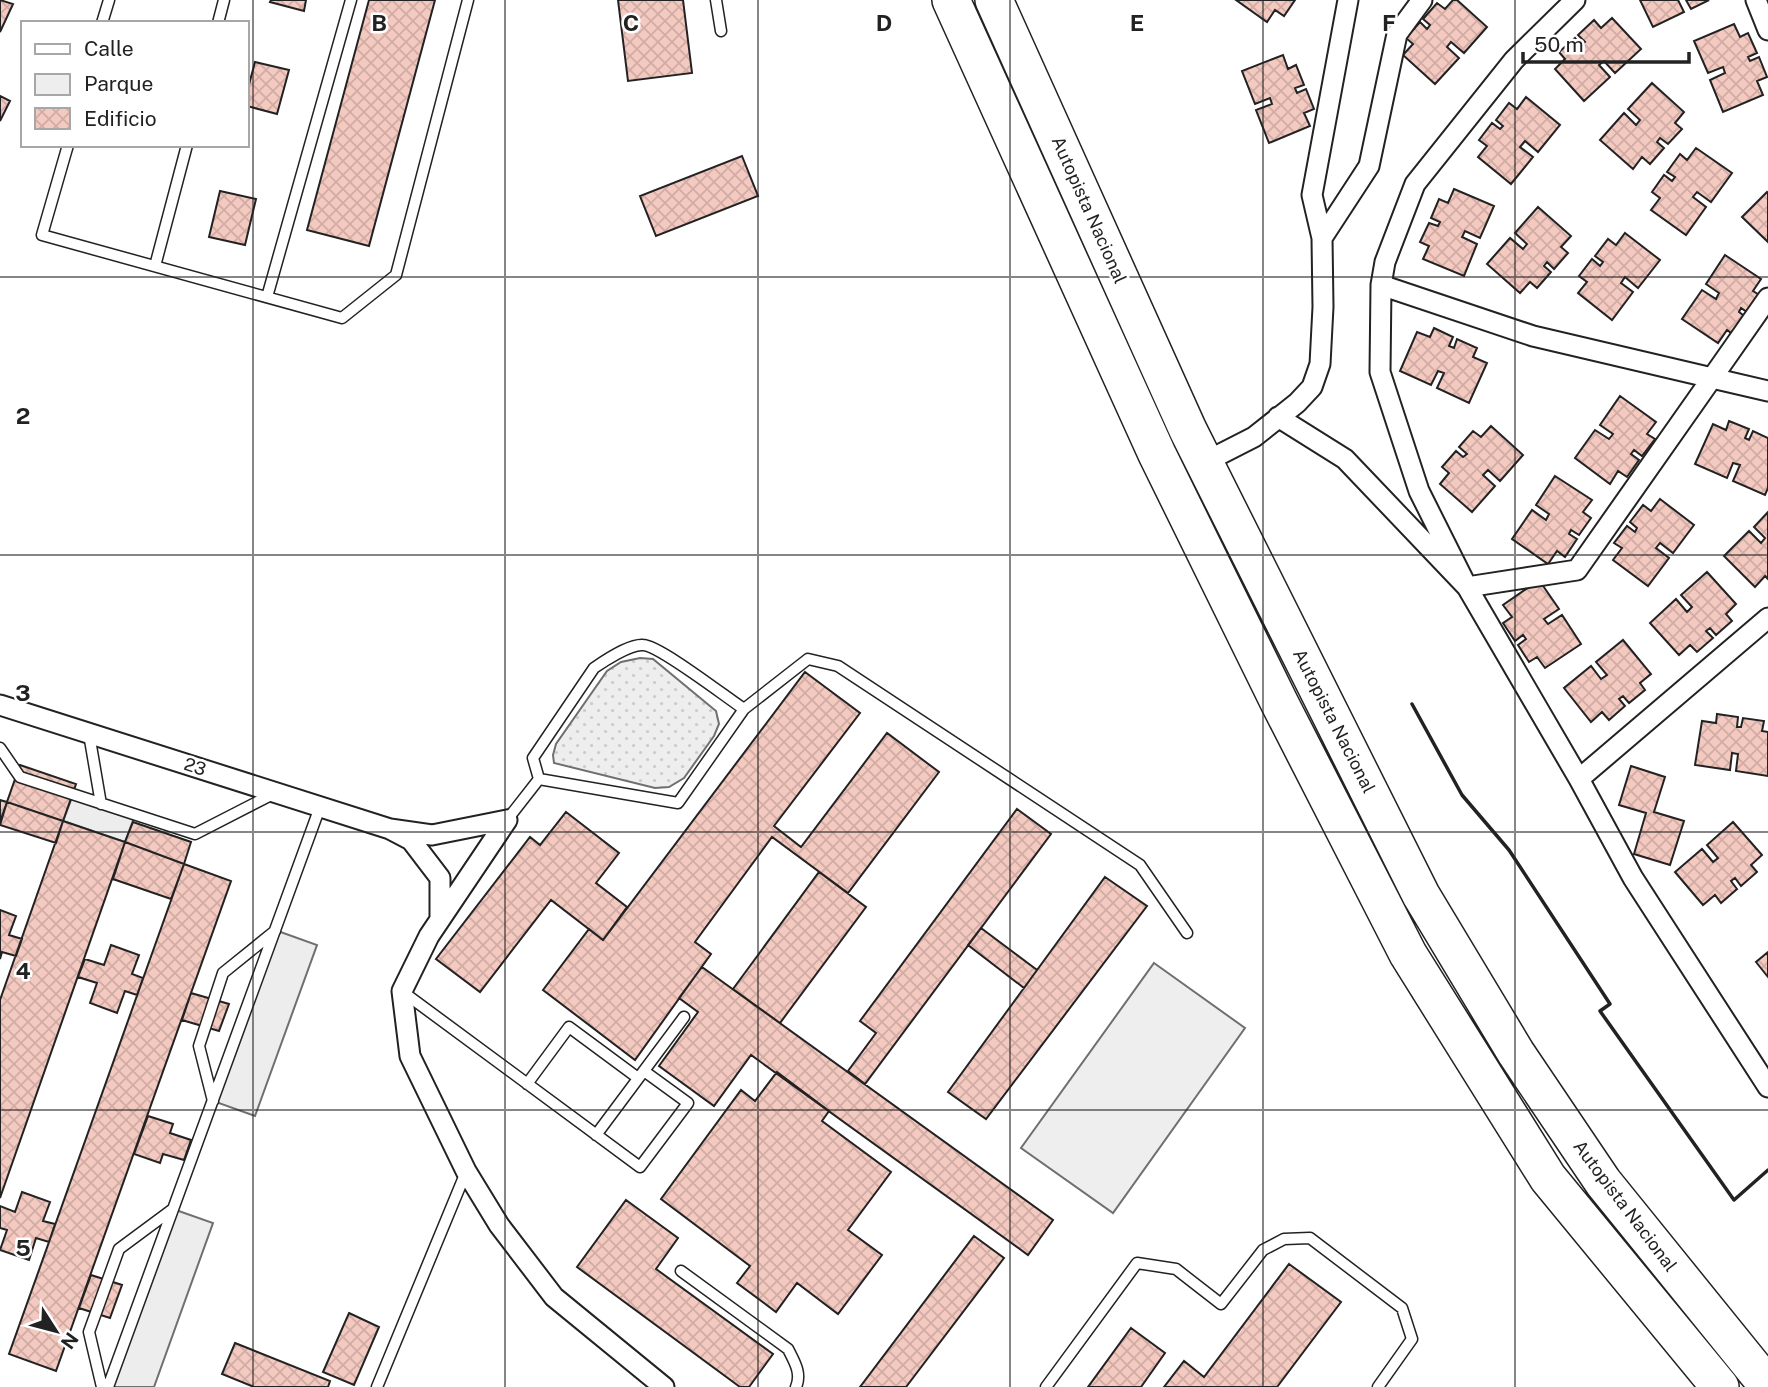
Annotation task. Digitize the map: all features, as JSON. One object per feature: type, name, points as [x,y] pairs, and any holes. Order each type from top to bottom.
[{"type":"highway","points":[[951,0],[1157,454],[1408,954],[1548,1178],[1720,1387]]},
{"type":"highway","name":"Autopista Nacional","points":[[994,0],[1205,462],[1421,895],[1516,1054],[1603,1182],[1768,1386]]},
{"type":"street","points":[[1205,462],[1254,437],[1297,403],[1312,387],[1320,364],[1322,238],[1312,195],[1348,0]]},
{"type":"street","points":[[1322,238],[1369,166],[1397,34],[1422,0]]},
{"type":"street","points":[[1575,0],[1514,60],[1415,184],[1385,262],[1381,285],[1380,372],[1419,491],[1467,587],[1579,779],[1633,878],[1768,1087]]},
{"type":"street","points":[[1756,0],[1768,30]]},
{"type":"street","points":[[1381,285],[1533,336],[1768,391]]},
{"type":"street","points":[[1467,587],[1577,570],[1768,298]]},
{"type":"street","points":[[1278,417],[1345,459],[1467,587]]},
{"type":"street","points":[[1579,779],[1768,618]]},
{"type":"street","name":"23","points":[[0,705],[320,807],[390,830],[411,840],[440,878],[440,919]]},
{"type":"street","points":[[507,820],[429,936],[402,991],[410,1056],[466,1171],[499,1225],[554,1297],[664,1387]]},
{"type":"street","name":"23","points":[[390,830],[432,835],[507,820]]},
{"type":"lane","points":[[104,21],[109,0]]},
{"type":"lane","points":[[219,21],[224,0]]},
{"type":"lane","points":[[267,297],[351,0]]},
{"type":"lane","points":[[67,147],[42,235],[342,318],[396,275],[468,0]]},
{"type":"lane","points":[[716,0],[722,31]]},
{"type":"lane","points":[[155,266],[186,147]]},
{"type":"lane","points":[[539,779],[533,758],[594,668],[626,650],[643,645],[659,650],[744,709]]},
{"type":"lane","points":[[539,779],[678,803],[744,709],[808,659],[838,666],[1140,865],[1187,933]]},
{"type":"lane","points":[[89,733],[101,804]]},
{"type":"lane","points":[[0,748],[20,777],[195,834],[276,793]]},
{"type":"lane","points":[[507,820],[539,779]]},
{"type":"lane","points":[[108,1387],[320,807]]},
{"type":"lane","points":[[213,1101],[199,1046],[223,973],[275,930]]},
{"type":"lane","points":[[402,991],[527,1084],[640,1167],[688,1103],[569,1027],[527,1084]]},
{"type":"lane","points":[[596,1135],[684,1017]]},
{"type":"lane","points":[[377,1387],[466,1171]]},
{"type":"lane","points":[[102,1387],[89,1332],[119,1249],[173,1209]]},
{"type":"lane","points":[[1046,1387],[1137,1263],[1176,1269],[1221,1304],[1263,1250],[1284,1239],[1310,1238],[1402,1308],[1412,1339],[1378,1387]]},
{"type":"lane","points":[[681,1271],[788,1349],[796,1365],[799,1380],[796,1387]]},
{"type":"green space","points":[[640,658],[653,659],[716,711],[719,724],[714,736],[684,778],[669,787],[655,788],[554,763],[556,744],[607,671],[621,662]]},
{"type":"green space","points":[[1154,963],[1245,1028],[1113,1213],[1021,1148]]},
{"type":"shaded area","points":[[73,795],[135,815],[125,842],[63,821]]},
{"type":"shaded area","points":[[275,930],[317,945],[255,1116],[213,1101]]},
{"type":"shaded area","points":[[173,1209],[213,1223],[154,1387],[108,1387]]},
{"type":"building","points":[[0,0],[13,4],[0,32]]},
{"type":"building","points":[[306,0],[304,11],[270,2]]},
{"type":"building","points":[[369,0],[435,0],[369,246],[307,230]]},
{"type":"building","points":[[618,0],[683,0],[692,73],[628,81]]},
{"type":"building","points":[[1236,0],[1295,0],[1284,16],[1275,10],[1267,22]]},
{"type":"building","points":[[1453,0],[1457,0],[1487,27],[1464,53],[1451,42],[1447,47],[1459,58],[1435,84],[1403,55],[1413,44],[1406,38],[1420,22],[1427,29],[1430,25],[1423,19],[1437,3],[1445,9]]},
{"type":"building","points":[[1640,0],[1678,0],[1684,12],[1653,27]]},
{"type":"building","points":[[1686,0],[1709,0],[1691,9]]},
{"type":"building","points":[[1612,18],[1641,49],[1615,73],[1604,61],[1599,65],[1610,77],[1584,101],[1555,69],[1565,59],[1559,52],[1575,38],[1581,45],[1585,42],[1578,35],[1594,20],[1601,28]]},
{"type":"building","points":[[1734,24],[1740,37],[1748,33],[1757,53],[1748,57],[1750,61],[1759,57],[1767,77],[1757,81],[1763,95],[1723,112],[1710,80],[1725,73],[1723,67],[1708,73],[1694,41]]},
{"type":"building","points":[[1283,55],[1288,69],[1296,65],[1304,85],[1295,88],[1297,93],[1306,89],[1314,109],[1304,113],[1310,126],[1269,143],[1256,110],[1272,104],[1270,98],[1255,104],[1242,71]]},
{"type":"building","points":[[255,62],[289,70],[277,114],[248,106],[248,88]]},
{"type":"building","points":[[1652,83],[1684,112],[1675,123],[1682,129],[1668,144],[1660,138],[1657,142],[1664,148],[1650,164],[1642,157],[1633,169],[1600,140],[1624,113],[1636,125],[1640,120],[1628,109]]},
{"type":"building","points":[[0,96],[10,101],[0,121]]},
{"type":"building","points":[[1526,97],[1560,125],[1538,152],[1525,141],[1520,147],[1533,157],[1511,184],[1478,157],[1487,146],[1479,140],[1492,123],[1500,129],[1503,126],[1496,120],[1509,103],[1517,109]]},
{"type":"building","points":[[1696,148],[1732,173],[1711,202],[1697,192],[1693,197],[1706,207],[1686,235],[1651,210],[1660,198],[1652,192],[1664,175],[1672,181],[1675,177],[1667,172],[1680,154],[1687,160]]},
{"type":"building","points":[[742,156],[758,196],[656,236],[640,196]]},
{"type":"building","points":[[1454,189],[1494,206],[1480,238],[1465,231],[1462,237],[1477,244],[1464,276],[1423,259],[1429,246],[1420,242],[1429,223],[1438,226],[1440,222],[1431,218],[1439,199],[1448,203]]},
{"type":"building","points":[[220,191],[256,199],[245,245],[209,237]]},
{"type":"building","points":[[1768,193],[1768,242],[1742,217]]},
{"type":"building","points":[[1538,207],[1571,236],[1561,247],[1568,253],[1554,269],[1547,262],[1544,266],[1551,272],[1537,288],[1530,282],[1520,293],[1487,264],[1510,238],[1523,249],[1527,244],[1515,233]]},
{"type":"building","points":[[1625,233],[1660,260],[1638,288],[1625,277],[1621,283],[1633,292],[1612,320],[1578,293],[1587,282],[1579,276],[1592,259],[1600,266],[1603,262],[1595,256],[1608,239],[1616,245]]},
{"type":"building","points":[[1725,255],[1761,279],[1753,291],[1761,296],[1750,314],[1741,308],[1739,312],[1747,318],[1735,336],[1727,330],[1718,343],[1682,319],[1702,290],[1716,299],[1719,293],[1706,284]]},
{"type":"building","points":[[1434,328],[1453,337],[1449,346],[1454,348],[1457,339],[1477,348],[1473,357],[1487,363],[1469,403],[1437,388],[1444,373],[1438,371],[1431,385],[1400,371],[1417,332],[1430,337]]},
{"type":"building","points":[[1620,396],[1656,422],[1647,434],[1655,439],[1642,456],[1634,450],[1631,454],[1639,460],[1627,477],[1618,471],[1610,484],[1575,458],[1595,430],[1609,439],[1613,434],[1600,425]]},
{"type":"building","points":[[1729,421],[1749,429],[1745,438],[1749,440],[1753,431],[1768,438],[1768,488],[1765,495],[1733,481],[1740,465],[1733,463],[1727,478],[1695,464],[1713,424],[1726,430]]},
{"type":"building","points":[[1491,426],[1523,455],[1500,481],[1488,470],[1483,475],[1495,486],[1472,512],[1440,484],[1449,473],[1442,467],[1456,451],[1463,457],[1467,454],[1459,447],[1473,431],[1481,437]]},
{"type":"building","points":[[1555,476],[1592,500],[1583,512],[1591,518],[1579,535],[1571,530],[1569,534],[1577,539],[1565,557],[1557,551],[1548,564],[1512,539],[1532,510],[1546,520],[1549,514],[1536,505]]},
{"type":"building","points":[[1660,499],[1694,525],[1673,553],[1660,543],[1656,548],[1669,558],[1648,586],[1613,560],[1622,548],[1614,543],[1627,526],[1635,532],[1637,528],[1630,522],[1643,505],[1651,511]]},
{"type":"building","points":[[1768,512],[1768,579],[1765,576],[1755,587],[1724,556],[1749,531],[1761,543],[1765,538],[1754,527]]},
{"type":"building","points":[[1707,572],[1736,604],[1726,614],[1732,621],[1716,635],[1710,628],[1706,631],[1713,638],[1697,652],[1690,645],[1679,655],[1650,623],[1676,599],[1687,612],[1692,607],[1681,595]]},
{"type":"building","points":[[1539,580],[1559,609],[1544,619],[1548,624],[1562,615],[1581,644],[1545,668],[1537,657],[1529,662],[1518,645],[1526,639],[1523,635],[1515,641],[1503,623],[1512,617],[1503,605]]},
{"type":"building","points":[[1623,640],[1651,674],[1640,683],[1645,690],[1629,703],[1623,696],[1619,699],[1625,706],[1609,720],[1602,712],[1591,722],[1564,688],[1591,666],[1601,679],[1607,675],[1596,662]]},
{"type":"building","points":[[805,672],[860,713],[774,826],[801,847],[887,733],[939,772],[848,893],[772,837],[695,942],[711,954],[635,1060],[543,990],[589,929],[603,940]]},
{"type":"building","points":[[1717,714],[1738,717],[1737,727],[1741,727],[1743,718],[1764,721],[1762,731],[1768,732],[1768,776],[1736,771],[1738,754],[1732,753],[1730,770],[1695,765],[1702,721],[1716,723]]},
{"type":"building","points":[[20,765],[76,784],[63,821],[7,802]]},
{"type":"building","points":[[1631,766],[1665,777],[1654,812],[1684,821],[1670,865],[1634,854],[1646,813],[1619,805]]},
{"type":"building","points":[[0,800],[7,802],[0,822]]},
{"type":"building","points":[[7,802],[63,821],[56,843],[0,825]]},
{"type":"building","points":[[1017,809],[1051,834],[865,1084],[848,1071],[876,1033],[860,1021]]},
{"type":"building","points":[[566,812],[619,853],[596,883],[627,907],[603,940],[551,900],[480,992],[436,959],[530,837],[540,845]]},
{"type":"building","points":[[63,821],[125,842],[0,1198],[0,1000]]},
{"type":"building","points":[[133,822],[191,842],[184,864],[125,842]]},
{"type":"building","points":[[1733,822],[1762,855],[1751,865],[1757,872],[1741,886],[1735,878],[1731,881],[1737,889],[1721,903],[1715,895],[1703,905],[1675,872],[1702,849],[1713,862],[1718,858],[1707,845]]},
{"type":"building","points":[[125,842],[184,864],[171,899],[113,879]]},
{"type":"building","points":[[184,864],[231,881],[56,1371],[9,1354]]},
{"type":"building","points":[[819,872],[866,907],[780,1023],[733,989]]},
{"type":"building","points":[[1105,877],[1147,906],[986,1119],[948,1092]]},
{"type":"building","points":[[0,910],[16,916],[9,935],[22,939],[16,956],[2,952],[0,959]]},
{"type":"building","points":[[981,928],[1037,970],[1024,988],[968,945]]},
{"type":"building","points":[[111,945],[139,955],[132,974],[143,978],[137,995],[125,991],[117,1013],[90,1003],[97,983],[78,977],[85,959],[104,965]]},
{"type":"building","points":[[1768,952],[1768,977],[1756,962]]},
{"type":"building","points":[[702,967],[1053,1220],[1028,1255],[751,1055],[714,1106],[659,1066],[698,1012],[679,998]]},
{"type":"building","points":[[191,993],[229,1004],[219,1031],[182,1020]]},
{"type":"building","points":[[777,1072],[829,1111],[822,1121],[891,1172],[848,1230],[882,1255],[838,1314],[797,1283],[776,1312],[737,1283],[750,1266],[661,1199],[741,1090],[755,1101]]},
{"type":"building","points":[[148,1116],[173,1124],[170,1133],[191,1140],[184,1160],[163,1154],[160,1163],[134,1154]]},
{"type":"building","points":[[22,1192],[50,1202],[43,1221],[55,1224],[49,1242],[36,1238],[29,1260],[0,1250],[7,1230],[0,1228],[0,1206],[15,1212]]},
{"type":"building","points":[[626,1200],[678,1238],[656,1269],[773,1354],[749,1387],[740,1387],[577,1267]]},
{"type":"building","points":[[974,1236],[1004,1258],[906,1387],[860,1387]]},
{"type":"building","points":[[1289,1264],[1341,1302],[1277,1387],[1164,1387],[1184,1361],[1204,1377]]},
{"type":"building","points":[[91,1275],[122,1285],[110,1318],[79,1308]]},
{"type":"building","points":[[349,1313],[379,1327],[354,1385],[323,1372]]},
{"type":"building","points":[[1131,1328],[1165,1353],[1141,1387],[1088,1387]]},
{"type":"building","points":[[235,1343],[330,1381],[328,1387],[254,1387],[222,1374]]},
{"type":"wall","points":[[1412,704],[1462,795],[1509,850],[1610,1004],[1600,1011],[1734,1200],[1768,1170]]}]
